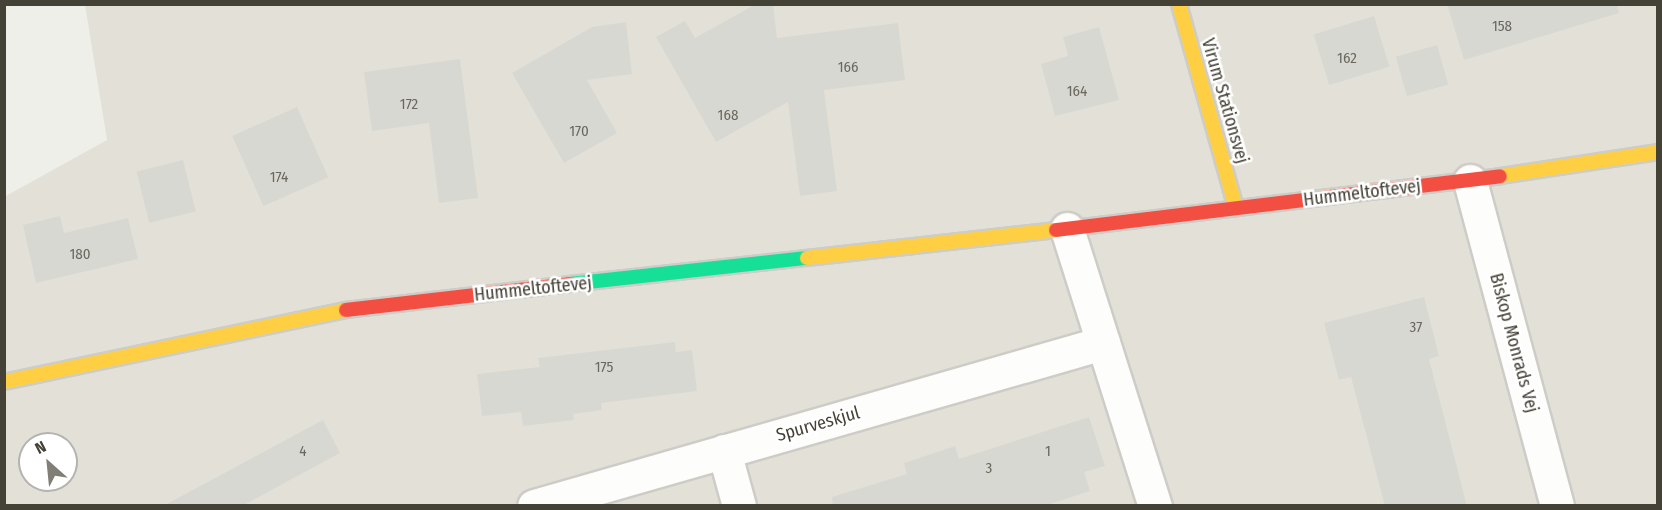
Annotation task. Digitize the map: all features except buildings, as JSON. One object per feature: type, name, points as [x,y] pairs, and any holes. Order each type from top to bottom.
[{"type":"street","name":"Virum Stationsvej","points":[[1179,4],[1236,208]]},
{"type":"street","name":"Hummeltoftevej","points":[[4,382],[342,310],[1067,229],[1470,181],[1658,152]]},
{"type":"street","name":"Biskop Monrads Vej","points":[[1470,181],[1557,506]]},
{"type":"street","points":[[1067,229],[1155,506]]},
{"type":"street","name":"Spurveskjul","points":[[534,506],[1103,343]]},
{"type":"street","points":[[724,451],[739,506]]},
{"type":"shaded area","points":[[85,5],[1657,5],[1657,505],[5,505],[4,197],[107,140]]},
{"type":"traffic: fast","points":[[570,284],[807,258]]},
{"type":"traffic: slow","points":[[1179,4],[1236,208]]},
{"type":"traffic: slow","points":[[1500,176],[1658,152]]},
{"type":"traffic: slow","points":[[807,258],[1056,230]]},
{"type":"traffic: slow","points":[[4,382],[346,310]]},
{"type":"traffic: jam","points":[[1056,230],[1500,176]]},
{"type":"traffic: jam","points":[[346,310],[570,284]]}]
